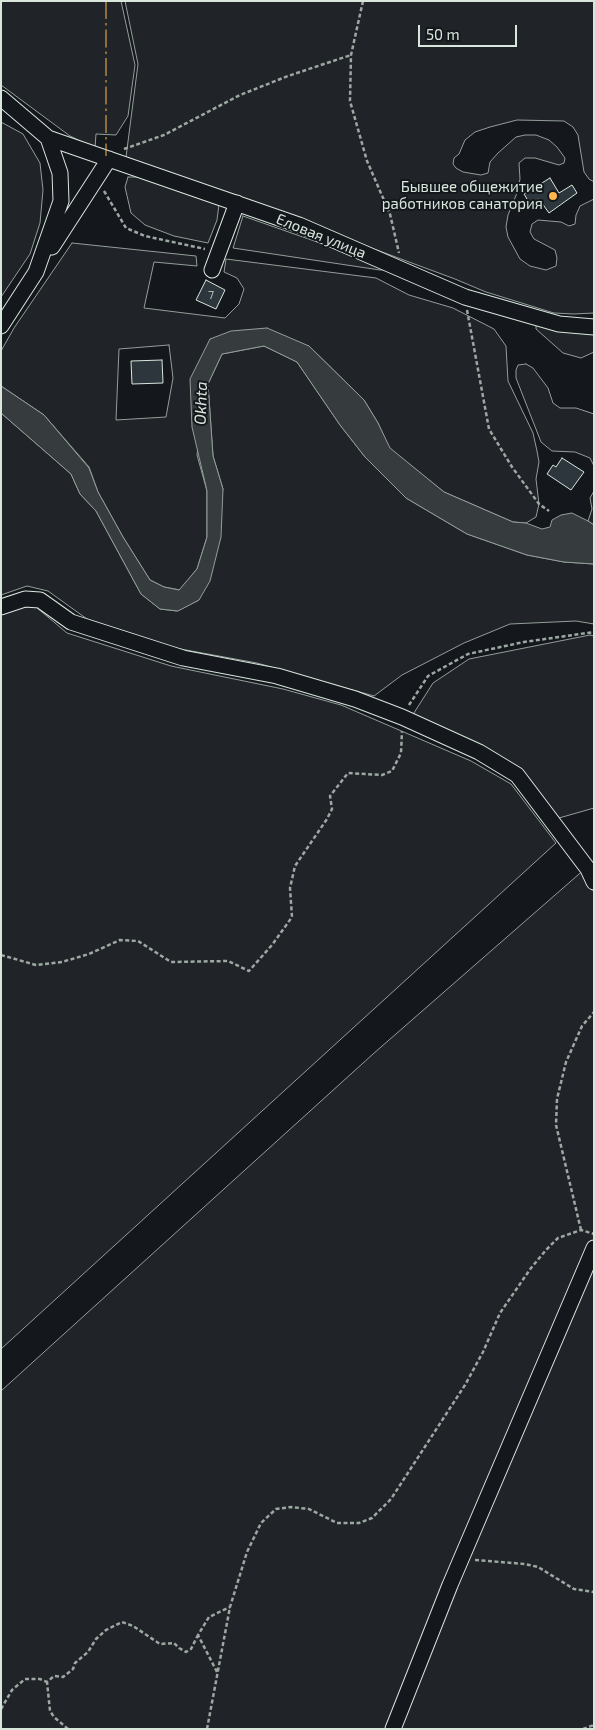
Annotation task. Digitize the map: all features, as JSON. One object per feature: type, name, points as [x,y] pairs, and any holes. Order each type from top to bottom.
[{"type":"street","points":[[1,98],[48,138],[60,173],[61,201],[36,272]]},
{"type":"street","name":"Еловая улица","points":[[48,138],[299,225],[465,297],[559,324],[594,327]]},
{"type":"street","points":[[1,326],[109,159]]},
{"type":"street","points":[[212,270],[237,203]]},
{"type":"street","points":[[1,607],[25,599],[40,600],[71,622],[174,655],[277,676],[355,699],[402,716],[479,752],[517,775],[588,869],[594,882]]},
{"type":"street","points":[[393,1729],[462,1559],[594,1248]]},
{"type":"path","points":[[362,1],[351,55],[350,101],[367,161],[390,214],[403,270]]},
{"type":"path","points":[[109,159],[116,151],[164,135],[240,95],[288,76],[351,55]]},
{"type":"path","points":[[97,176],[108,199],[126,228],[144,236],[219,251]]},
{"type":"path","points":[[465,297],[488,429],[512,467],[539,504],[549,511]]},
{"type":"path","points":[[1,955],[36,965],[62,962],[89,954],[120,940],[138,941],[172,962],[228,961],[249,971],[272,945],[292,917],[290,888],[295,866],[330,814],[332,809],[330,796],[348,773],[382,775],[392,771],[401,753],[402,716],[428,676],[468,654],[524,642],[594,632]]},
{"type":"path","points":[[581,1230],[556,1125],[557,1099],[566,1062],[582,1026],[594,1012]]},
{"type":"path","points":[[206,1729],[230,1607],[247,1552],[261,1523],[276,1509],[291,1506],[309,1508],[337,1523],[359,1523],[372,1518],[391,1499],[465,1385],[483,1352],[500,1313],[531,1268],[558,1238],[581,1230],[594,1234]]},
{"type":"path","points":[[462,1559],[538,1567],[574,1589],[594,1592]]},
{"type":"path","points":[[47,1682],[54,1676],[63,1677],[88,1652],[96,1639],[106,1630],[122,1622],[133,1626],[160,1644],[174,1643],[186,1652],[192,1649],[209,1616],[230,1607]]},
{"type":"path","points":[[198,1635],[218,1673]]},
{"type":"path","points":[[1,1709],[12,1690],[25,1678],[40,1679],[47,1682]]},
{"type":"path","points":[[47,1682],[50,1711],[68,1729]]},
{"type":"path","points":[[583,1729],[594,1725]]},
{"type":"shaded area","points":[[1,1],[121,1],[135,65],[128,116],[116,135],[96,134],[95,148],[70,136],[1,85]]},
{"type":"shaded area","points":[[125,1],[594,1],[594,182],[584,172],[578,135],[573,127],[564,121],[517,120],[475,132],[465,140],[459,154],[454,158],[453,164],[463,172],[481,175],[488,173],[490,162],[498,153],[516,137],[525,135],[536,135],[549,140],[557,147],[565,158],[564,163],[559,165],[535,158],[525,158],[519,163],[520,179],[506,227],[508,237],[520,259],[530,266],[546,270],[556,266],[555,250],[534,239],[530,232],[532,224],[538,220],[561,222],[569,226],[575,224],[580,206],[594,199],[594,313],[554,313],[486,292],[126,157],[138,64]]},
{"type":"shaded area","points":[[1,122],[23,134],[40,163],[43,190],[40,223],[30,254],[1,297]]},
{"type":"shaded area","points":[[128,177],[140,177],[219,204],[217,220],[208,243],[174,236],[145,225],[131,213],[125,187]]},
{"type":"shaded area","points":[[243,216],[394,269],[380,270],[233,248]]},
{"type":"shaded area","points":[[72,243],[196,256],[197,266],[154,262],[144,308],[225,318],[239,304],[244,289],[237,278],[224,272],[226,259],[376,278],[409,295],[453,308],[494,329],[506,346],[508,381],[533,433],[539,462],[536,479],[539,504],[536,517],[526,523],[513,522],[444,492],[389,448],[378,423],[364,400],[309,346],[210,339],[197,455],[207,491],[207,537],[197,569],[180,590],[164,587],[150,580],[123,537],[98,492],[89,467],[44,415],[1,386],[1,351],[14,328]],"holes":[[[169,345],[173,378],[166,417],[116,420],[119,349]]]},
{"type":"shaded area","points":[[539,324],[594,330],[594,352],[581,358],[563,353],[536,329],[536,326]]},
{"type":"shaded area","points":[[264,346],[297,362],[340,425],[365,457],[406,498],[467,534],[527,555],[564,562],[594,564],[594,624],[576,621],[510,624],[464,643],[402,675],[374,696],[257,663],[175,648],[87,619],[48,591],[27,586],[1,595],[1,413],[71,474],[80,494],[96,511],[141,594],[160,609],[177,611],[199,600],[223,489],[213,456],[208,384],[222,354]]},
{"type":"shaded area","points":[[526,364],[533,368],[548,388],[553,403],[560,408],[576,408],[594,414],[594,466],[590,458],[575,452],[552,451],[541,442],[516,378],[518,365]]},
{"type":"shaded area","points":[[594,491],[594,525],[588,521],[592,509],[590,498]]},
{"type":"shaded area","points":[[22,607],[36,607],[67,633],[171,666],[283,689],[341,705],[471,761],[511,784],[556,843],[1,1349],[1,615]]},
{"type":"shaded area","points":[[590,635],[594,636],[594,808],[559,818],[522,772],[412,716],[433,683],[469,659]]},
{"type":"shaded area","points":[[594,861],[594,1729],[1,1729],[1,1391],[373,1054]]},
{"type":"water","name":"Okhta","points":[[267,328],[309,346],[364,400],[390,448],[444,492],[513,522],[526,523],[542,529],[550,527],[552,520],[561,515],[572,513],[594,525],[594,564],[564,562],[527,555],[467,534],[406,498],[365,457],[340,425],[297,362],[264,346],[222,354],[208,384],[213,456],[223,489],[221,537],[210,581],[199,600],[178,611],[160,609],[141,594],[96,511],[80,494],[71,474],[1,413],[1,386],[44,415],[89,468],[98,492],[150,580],[164,587],[179,590],[197,569],[207,537],[207,491],[192,427],[190,379],[210,339],[231,331]]},
{"type":"building","points":[[550,178],[559,193],[572,185],[577,193],[549,213],[539,199],[530,204],[524,194]]},
{"type":"building","points":[[206,280],[225,290],[216,309],[196,300]]},
{"type":"building","points":[[162,360],[163,383],[132,384],[131,361]]},
{"type":"building","points":[[562,458],[584,472],[571,490],[547,474],[553,465],[556,467]]},
{"type":"power","points":[[106,1],[106,156]]},
{"type":"place","name":"Бывшее общежитие работников санатория","points":[[553,196]]}]
